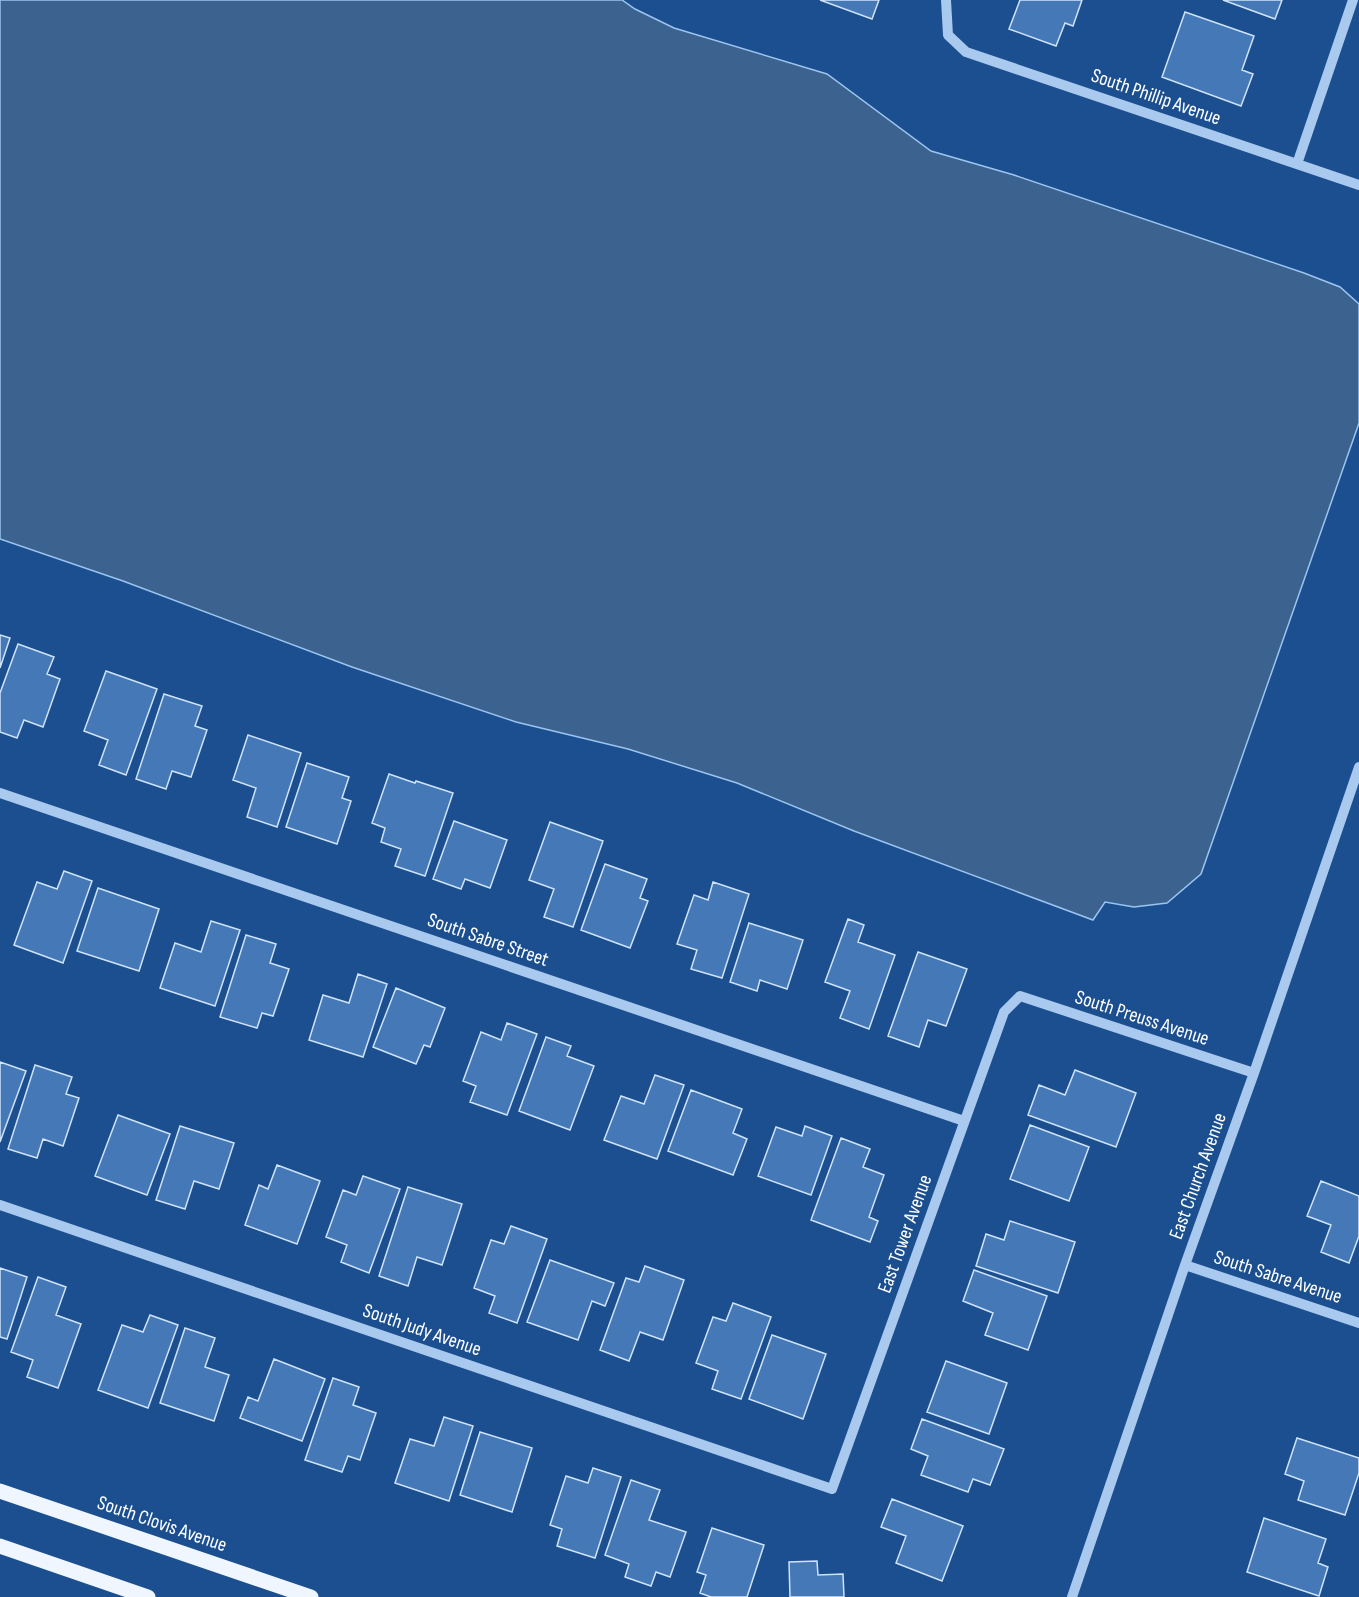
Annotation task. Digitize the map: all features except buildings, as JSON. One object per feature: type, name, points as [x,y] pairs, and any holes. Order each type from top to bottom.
[{"type":"main road","name":"South Clovis Avenue","points":[[0,1491],[311,1597]]},
{"type":"main road","points":[[0,1546],[147,1597]]},
{"type":"street","name":"South Phillip Avenue","points":[[946,0],[948,35],[966,52],[1359,185]]},
{"type":"street","points":[[1297,164],[1353,0]]},
{"type":"street","name":"East Church Avenue","points":[[1072,1597],[1359,767]]},
{"type":"street","name":"South Sabre Street","points":[[0,792],[964,1121]]},
{"type":"street","name":"South Preuss Avenue","points":[[1020,996],[1254,1073]]},
{"type":"street","name":"East Tower Avenue","points":[[832,1489],[1004,1012],[1020,996]]},
{"type":"street","name":"South Judy Avenue","points":[[0,1205],[832,1489]]},
{"type":"street","name":"South Sabre Avenue","points":[[1185,1265],[1359,1323]]},
{"type":"water","points":[[0,0],[622,0],[674,28],[827,74],[931,151],[1014,175],[1340,287],[1359,304],[1359,423],[1201,874],[1167,903],[1134,907],[1105,902],[1093,920],[854,831],[737,783],[628,749],[516,722],[352,667],[123,581],[0,539]]}]
